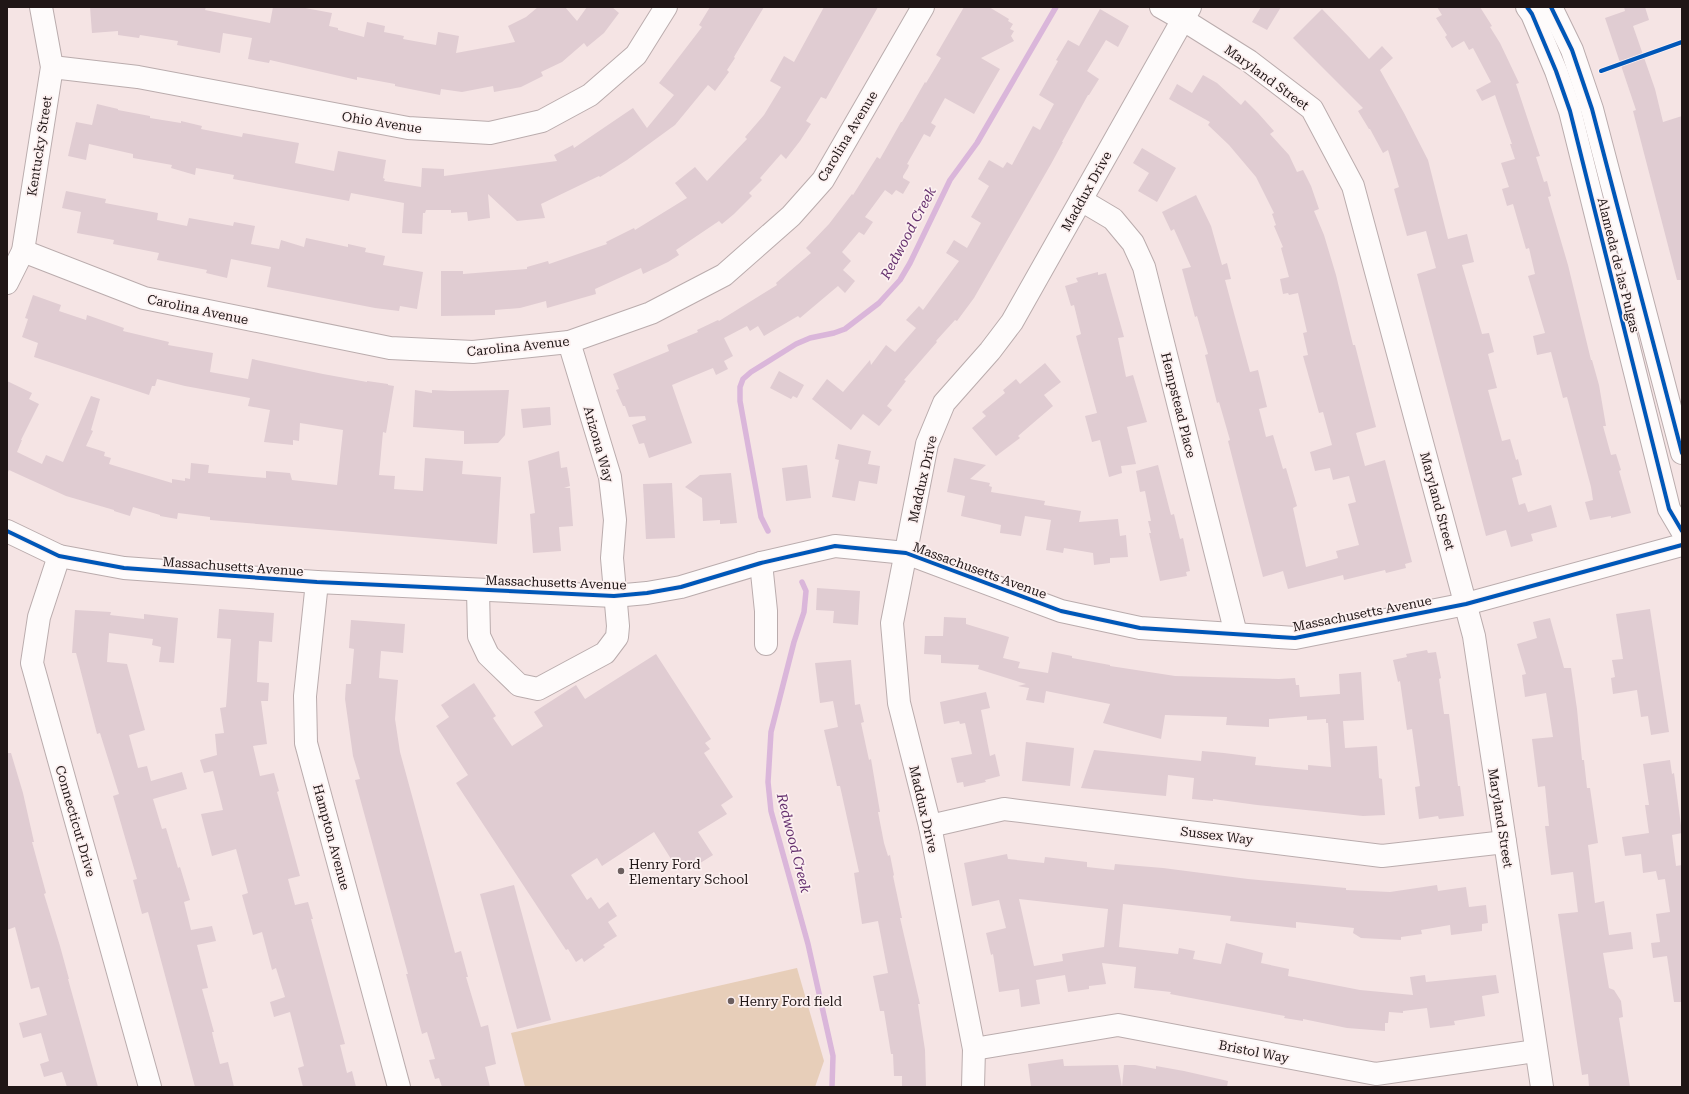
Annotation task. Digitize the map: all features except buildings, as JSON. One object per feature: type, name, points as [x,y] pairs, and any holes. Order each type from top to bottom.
[{"type":"street","name":"Kentucky Street","points":[[7,283],[23,251],[52,67],[41,7]]},
{"type":"street","name":"Ohio Avenue","points":[[52,67],[138,77],[408,128],[490,133],[542,122],[590,95],[636,55],[666,7]]},
{"type":"street","name":"Carolina Avenue","points":[[23,251],[144,298],[390,348],[473,352],[569,342],[651,313],[724,275],[791,216],[823,180],[923,7]]},
{"type":"street","name":"Maryland Street","points":[[1160,7],[1186,13],[1312,109],[1353,186],[1474,636],[1535,1052],[1542,1087]]},
{"type":"street","name":"Alameda de las Pulgas","points":[[1528,7],[1556,71],[1570,111],[1669,509],[1682,531]]},
{"type":"street","name":"Alameda de las Pulgas","points":[[1551,7],[1572,50],[1592,109],[1682,453]]},
{"type":"street","name":"Maddux Drive","points":[[973,1087],[974,1049],[930,826],[899,703],[892,623],[927,444],[944,403],[990,351],[1012,322],[1186,13]]},
{"type":"street","name":"Hempstead Place","points":[[1081,200],[1113,219],[1133,243],[1144,267],[1236,634]]},
{"type":"street","name":"Arizona Way","points":[[478,590],[479,636],[488,655],[519,684],[538,689],[605,653],[617,637],[618,626],[614,596],[612,558],[615,520],[610,477],[569,342]]},
{"type":"street","name":"Massachusetts Avenue","points":[[7,531],[59,556],[124,568],[317,582],[614,596],[647,593],[681,587],[762,563],[835,546],[906,553],[1061,611],[1140,628],[1294,638],[1466,604],[1682,545]]},
{"type":"street","name":"Connecticut Drive","points":[[59,556],[39,617],[32,663],[150,1087]]},
{"type":"street","points":[[762,563],[766,611],[766,644]]},
{"type":"street","name":"Hampton Avenue","points":[[317,582],[305,696],[306,743],[399,1087]]},
{"type":"street","name":"Sussex Way","points":[[930,826],[1004,809],[1382,856],[1505,842]]},
{"type":"street","name":"Bristol Way","points":[[974,1049],[1118,1025],[1376,1074],[1535,1052]]},
{"type":"shaded area","name":"Henry Ford field","points":[[797,968],[824,1061],[815,1087],[525,1087],[511,1033]]},
{"type":"waterway","name":"Redwood Creek","points":[[768,531],[761,517],[740,401],[740,387],[743,379],[751,372],[796,344],[810,338],[845,329],[879,303],[900,280],[910,263],[950,180],[977,143],[1056,7]]},
{"type":"waterway","name":"Redwood Creek","points":[[802,582],[806,591],[804,612],[794,642],[771,732],[768,782],[771,811],[808,944],[833,1056],[832,1087]]},
{"type":"cycle path","points":[[1527,7],[1532,14],[1556,71],[1570,111],[1669,509],[1682,531]]},
{"type":"cycle path","points":[[1551,7],[1572,50],[1592,109],[1682,453]]},
{"type":"cycle path","points":[[1601,71],[1682,42]]},
{"type":"cycle path","points":[[7,531],[59,556],[124,568],[317,582],[614,596],[647,593],[681,587],[761,563],[835,546],[906,553],[1061,611],[1140,628],[1295,638],[1466,604],[1682,545]]},
{"type":"place","name":"Henry Ford Elementary School","points":[[621,871]]},
{"type":"place","name":"Henry Ford field","points":[[731,1001]]}]
